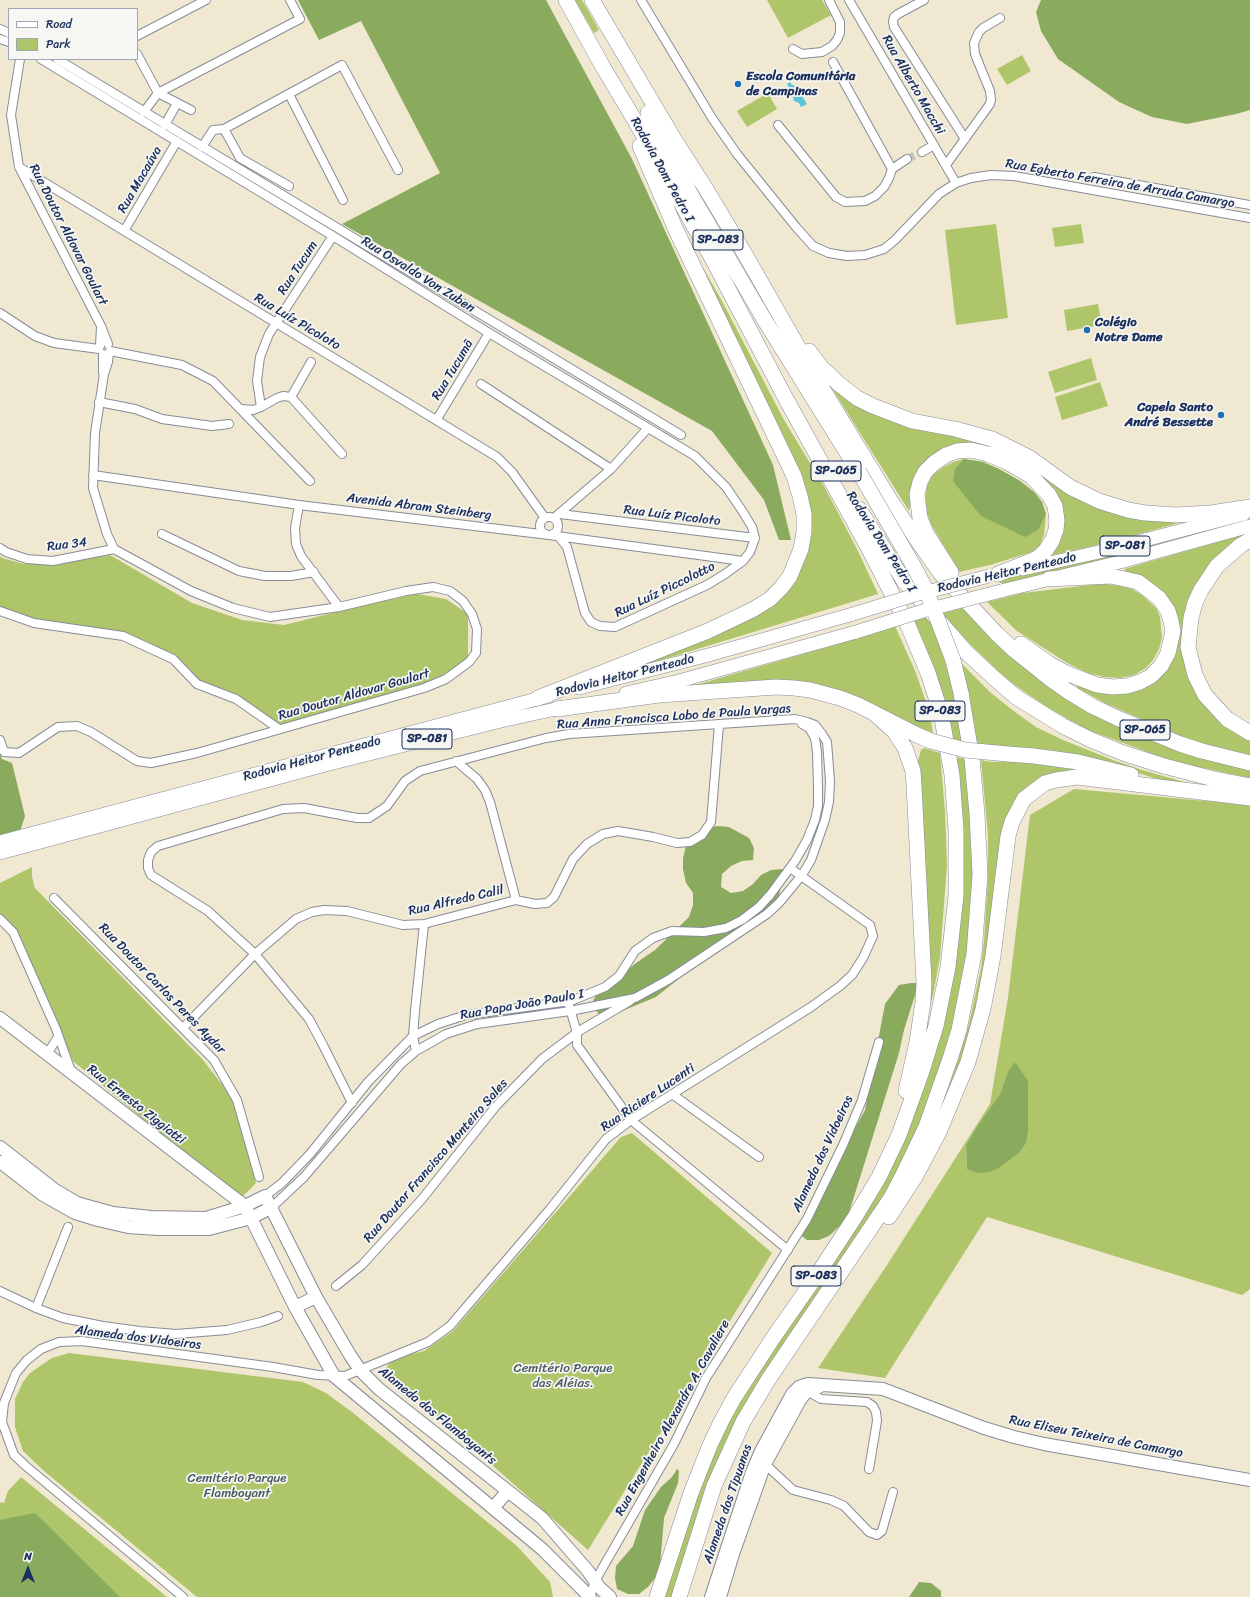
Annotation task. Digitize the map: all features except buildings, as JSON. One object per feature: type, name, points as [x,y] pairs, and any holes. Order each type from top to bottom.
[{"type":"highway","name":"Rodovia Dom Pedro I","points":[[566,0],[797,406],[863,517],[904,581],[966,652],[1016,697],[1057,723],[1089,739],[1123,753],[1164,766],[1214,779],[1250,786]]},
{"type":"highway","name":"Rodovia Dom Pedro I","points":[[591,0],[674,139],[706,189],[814,375],[894,505],[937,568],[996,633],[1049,678],[1092,706],[1180,744],[1250,763]]},
{"type":"highway","name":"SP-083","points":[[591,0],[690,193],[803,383],[859,472],[914,566],[925,588],[940,623],[953,660],[961,693],[972,760],[977,814],[980,875],[974,954],[959,1030],[926,1128],[891,1198],[755,1400],[733,1442],[704,1514],[679,1597]]},
{"type":"highway","points":[[538,698],[708,632],[754,609],[770,599],[790,576],[802,548],[804,532],[804,514],[794,476],[676,230],[641,148],[603,67]]},
{"type":"highway","points":[[706,189],[740,235],[806,348],[821,367],[857,398],[906,419],[955,428],[992,439],[1030,458],[1084,495],[1114,506],[1145,513],[1176,515],[1211,513],[1250,507]]},
{"type":"highway","name":"SP-083","points":[[658,1597],[691,1493],[710,1445],[722,1420],[734,1398],[772,1338],[817,1275],[869,1194],[889,1157],[906,1116],[936,1026],[948,968],[954,920],[957,861],[952,775],[942,720],[935,692],[907,624],[842,498],[786,399],[712,258]]},
{"type":"highway","points":[[993,575],[1035,559],[1046,550],[1052,541],[1056,530],[1057,520],[1055,506],[1050,495],[1041,485],[1031,476],[1007,462],[988,454],[971,450],[958,451],[946,455],[934,463],[925,472],[920,482],[917,494],[920,518],[926,533],[977,611],[1048,663],[1082,680],[1097,685],[1113,687],[1127,686],[1140,682],[1151,676],[1161,666],[1168,653],[1171,641],[1171,621],[1168,611],[1159,598],[1150,590],[1138,582],[1111,576],[1050,579]]},
{"type":"highway","points":[[1250,540],[1241,545],[1217,566],[1201,590],[1195,603],[1191,618],[1188,647],[1194,675],[1205,695],[1227,719],[1250,733]]},
{"type":"highway","points":[[557,709],[659,696],[776,688],[810,690],[825,693],[858,705],[931,741],[965,750],[1034,756],[1091,764],[1194,791]]},
{"type":"highway","points":[[845,1233],[879,1163],[899,1112],[914,1062],[923,1002],[923,939],[912,770],[905,748],[899,738],[886,722],[875,714]]},
{"type":"highway","points":[[786,1353],[903,1198],[927,1157],[952,1102],[968,1062],[983,1009],[993,956],[1008,836],[1012,822],[1024,799],[1045,783],[1077,777],[1250,798]]},
{"type":"main road","name":"Rodovia Heitor Penteado","points":[[0,842],[538,698],[705,656],[915,595],[993,575],[1099,552],[1250,512]]},
{"type":"main road","name":"Rodovia Heitor Penteado","points":[[0,853],[328,764],[501,721],[679,681],[856,632],[924,611],[1120,562],[1250,526]]},
{"type":"street","points":[[138,35],[206,0]]},
{"type":"street","points":[[144,112],[158,92],[300,19],[290,0]]},
{"type":"street","name":"Rua Egberto Ferreira de Arruda Camargo","points":[[642,0],[712,118],[742,160],[813,246],[829,253],[847,256],[866,255],[884,249],[895,240],[940,194],[956,183],[971,178],[991,175],[1014,176],[1250,218]]},
{"type":"street","points":[[793,49],[802,54],[822,52],[832,46],[837,40],[840,33],[840,22],[829,0]]},
{"type":"street","name":"Rua Alberto Macchi","points":[[849,0],[956,183]]},
{"type":"street","points":[[924,0],[894,17],[894,27],[965,139]]},
{"type":"street","points":[[946,165],[988,109],[991,100],[990,91],[975,54],[974,43],[979,32],[983,28],[1000,18]]},
{"type":"street","points":[[138,56],[158,92],[190,110]]},
{"type":"street","name":"Rua Doutor Aldovar Goulart","points":[[0,740],[4,752],[19,753],[58,727],[76,726],[91,732],[137,761],[151,763],[198,753],[424,688],[446,679],[469,662],[476,653],[477,629],[472,614],[463,601],[450,591],[433,586],[339,607],[270,617],[233,608],[190,591],[114,549],[107,534],[93,488],[95,433],[104,374],[102,366],[105,349],[101,326],[19,167],[11,115],[20,60]]},
{"type":"street","name":"Rua Osvaldo Von Zuben","points":[[43,60],[333,236],[489,333],[695,456],[726,487],[752,527],[755,538]]},
{"type":"street","name":"Rua Osvaldo Von Zuben","points":[[59,60],[681,435]]},
{"type":"street","points":[[833,62],[892,169]]},
{"type":"street","points":[[202,147],[213,130],[224,129],[342,65],[398,170]]},
{"type":"street","points":[[289,94],[342,200]]},
{"type":"street","points":[[165,125],[177,103]]},
{"type":"street","points":[[778,125],[836,197],[845,202],[865,201],[875,196],[884,187],[892,169],[907,159]]},
{"type":"street","points":[[224,129],[240,158],[289,186]]},
{"type":"street","name":"Rua Macaúva","points":[[124,231],[177,141]]},
{"type":"street","points":[[922,152],[934,145]]},
{"type":"street","name":"Rua Luíz Picoloto","points":[[19,167],[276,324],[437,419],[497,457],[512,472],[545,518]]},
{"type":"street","points":[[1094,177],[1250,205]]},
{"type":"street","name":"Rua Tucum","points":[[262,407],[257,381],[260,357],[269,334],[333,236]]},
{"type":"street","points":[[0,313],[35,336],[54,343],[105,349],[182,365],[213,381],[221,387],[231,401],[242,409],[310,481]]},
{"type":"street","name":"Rua Tucumã","points":[[437,419],[489,333]]},
{"type":"street","points":[[291,396],[311,362]]},
{"type":"street","points":[[480,384],[611,469]]},
{"type":"street","points":[[242,409],[253,410],[262,407],[276,398],[291,396],[342,454]]},
{"type":"street","points":[[99,402],[135,409],[162,419],[212,426],[229,424]]},
{"type":"street","points":[[557,516],[557,530],[554,534],[545,534],[541,530],[540,526],[542,521],[545,518],[557,516],[611,469],[648,428]]},
{"type":"street","name":"Avenida Abram Steinberg","points":[[93,475],[299,505],[549,535],[743,561]]},
{"type":"street","points":[[299,505],[294,528],[296,544],[302,556],[339,607]]},
{"type":"street","name":"Rua Luíz Picoloto","points":[[557,516],[755,538]]},
{"type":"street","points":[[162,534],[239,571],[265,576],[291,576],[314,572]]},
{"type":"street","name":"Rua Luíz Piccolotto","points":[[559,537],[567,547],[585,613],[591,622],[600,626],[615,627],[707,585],[743,561]]},
{"type":"street","points":[[743,561],[750,552],[755,538]]},
{"type":"street","name":"Rua 34","points":[[0,548],[6,552],[27,559],[53,561],[114,549]]},
{"type":"street","points":[[0,611],[34,623],[123,636],[173,659],[197,684],[236,699],[279,729]]},
{"type":"street","name":"Rua Anna Francisca Lobo de Paula Vargas","points":[[255,954],[208,911],[151,874],[148,868],[150,852],[158,846],[283,809],[304,808],[357,818],[369,818],[387,806],[405,781],[420,770],[546,738],[569,734],[795,719],[809,728],[815,738],[817,752]]},
{"type":"street","name":"Rua Papa João Paulo I","points":[[0,1162],[43,1195],[75,1213],[128,1227],[158,1229],[209,1229],[251,1218],[272,1207],[304,1177],[401,1064],[416,1051],[446,1034],[477,1024],[570,1011],[635,998],[668,980],[767,914],[779,903],[802,875],[811,860],[819,840],[829,802],[830,782],[827,742],[815,725],[795,719]]},
{"type":"street","name":"Rua Alfredo Calil","points":[[183,1028],[255,954],[296,919],[312,912],[324,910],[347,911],[402,925],[424,924],[516,900],[535,904],[547,903],[554,897],[573,859],[587,844],[603,834],[618,831],[677,843],[690,842],[702,835],[711,822],[718,756],[719,725]]},
{"type":"street","name":"Rua Papa João Paulo I","points":[[0,1147],[55,1190],[77,1203],[113,1214],[150,1217],[206,1218],[245,1206],[265,1196],[282,1183],[310,1154],[368,1082],[413,1036],[438,1024],[466,1015],[568,1001],[605,987],[619,976],[635,952],[653,938],[672,931],[704,932],[726,928],[742,920],[759,907],[790,868],[807,840],[815,820],[818,806],[817,752]]},
{"type":"street","points":[[456,761],[477,779],[487,796],[516,900]]},
{"type":"street","points":[[0,860],[27,846]]},
{"type":"street","name":"Rua Riciere Lucenti","points":[[334,1376],[345,1376],[428,1342],[450,1326],[550,1209],[606,1139],[631,1120],[811,1007],[834,991],[852,975],[863,958],[873,936],[870,925],[802,875],[790,868]]},
{"type":"street","name":"Rua Doutor Carlos Peres Aydar","points":[[54,898],[214,1060],[237,1100],[259,1177]]},
{"type":"street","points":[[0,919],[13,932],[56,1029],[72,1074]]},
{"type":"street","points":[[416,1051],[413,1036],[424,924]]},
{"type":"street","points":[[255,954],[309,1018],[352,1103]]},
{"type":"street","name":"Rua Doutor Francisco Monteiro Sales","points":[[336,1286],[362,1265],[422,1199],[496,1106],[542,1059],[577,1033],[635,998]]},
{"type":"street","points":[[568,1001],[577,1033],[577,1046],[631,1120],[788,1250]]},
{"type":"street","name":"Rua Ernesto Ziggiatti","points":[[0,1018],[245,1206],[251,1218]]},
{"type":"street","points":[[47,1054],[58,1037]]},
{"type":"street","name":"Alameda dos Vidoeiros","points":[[788,1250],[843,1145],[862,1100],[879,1042]]},
{"type":"street","points":[[672,1094],[759,1157]]},
{"type":"street","points":[[265,1196],[272,1207]]},
{"type":"street","name":"Alameda dos Flamboyants","points":[[272,1207],[316,1297],[360,1370],[379,1389],[542,1518],[604,1593],[610,1597]]},
{"type":"street","points":[[251,1218],[295,1307],[334,1376],[542,1549],[590,1597]]},
{"type":"street","points":[[36,1308],[68,1227]]},
{"type":"street","name":"Rua Engenheiro Alexandre A. Cavaliere","points":[[594,1581],[674,1444],[706,1378],[738,1325],[788,1250]]},
{"type":"street","points":[[0,1291],[36,1308],[63,1318],[103,1326],[140,1331],[176,1334],[227,1330],[261,1322],[278,1316]]},
{"type":"street","points":[[295,1307],[316,1297]]},
{"type":"street","name":"Alameda dos Vidoeiros","points":[[183,1597],[14,1455],[2,1422],[4,1403],[16,1373],[27,1360],[41,1350],[59,1342],[82,1341],[334,1376]]},
{"type":"street","name":"Alameda dos Tipuanas","points":[[711,1597],[732,1547],[761,1461],[777,1431],[792,1394],[799,1386],[808,1384],[824,1385]]},
{"type":"street","points":[[807,1391],[824,1385]]},
{"type":"street","name":"Rua Eliseu Teixeira de Camargo","points":[[824,1385],[883,1389],[984,1428],[1044,1444],[1250,1480]]},
{"type":"street","points":[[807,1391],[821,1399],[867,1402],[873,1406],[876,1412],[877,1421],[868,1469]]},
{"type":"street","name":"Alameda dos Tipuanas","points":[[777,1431],[807,1391]]},
{"type":"street","points":[[761,1461],[793,1490],[831,1500],[844,1506],[869,1532],[877,1535],[882,1531],[893,1492]]},
{"type":"street","points":[[493,1508],[508,1491]]},
{"type":"street","name":"Alameda dos Tipuanas","points":[[720,1597],[732,1547]]},
{"type":"street","points":[[590,1597],[594,1581]]},
{"type":"green space","points":[[298,0],[546,0],[632,159],[773,465],[791,540],[779,540],[764,500],[712,431],[342,224],[440,173],[361,21],[319,40]]},
{"type":"green space","points":[[575,0],[582,0],[599,30],[594,33]]},
{"type":"green space","points":[[767,0],[822,0],[831,15],[788,38]]},
{"type":"green space","points":[[1041,0],[1250,0],[1250,110],[1187,124],[1152,117],[1119,102],[1058,59],[1041,31],[1036,12]]},
{"type":"green space","points":[[1022,55],[1031,71],[1007,85],[997,69]]},
{"type":"green space","points":[[768,93],[777,109],[747,127],[737,111]]},
{"type":"green space","points":[[996,224],[1008,318],[956,325],[945,230]]},
{"type":"green space","points":[[1081,224],[1084,243],[1055,247],[1052,228]]},
{"type":"green space","points":[[691,247],[722,301],[784,420],[825,488],[857,549],[878,594],[622,672],[767,605],[808,524]]},
{"type":"green space","points":[[1098,304],[1102,325],[1067,331],[1064,310]]},
{"type":"green space","points":[[1091,358],[1097,380],[1055,393],[1048,372]]},
{"type":"green space","points":[[828,382],[845,393],[999,447],[1075,494],[1182,522],[1110,542],[1045,557],[1061,505],[971,444],[913,488],[909,511]]},
{"type":"green space","points":[[1100,382],[1108,406],[1062,420],[1055,397]]},
{"type":"green space","points":[[964,459],[983,462],[999,469],[1020,481],[1034,492],[1042,502],[1046,514],[1044,535],[1040,545],[1032,552],[990,565],[959,572],[931,524],[926,510],[925,499],[927,486],[932,476],[953,462]]},
{"type":"green space","points":[[964,459],[983,462],[999,469],[1020,481],[1034,492],[1042,502],[1046,514],[1038,530],[1025,537],[981,516],[953,481],[955,469]]},
{"type":"green space","points":[[1250,516],[1250,520],[1149,548],[1004,584],[996,581],[1101,557]]},
{"type":"green space","points":[[1248,533],[1206,574],[1187,667],[1250,738],[1250,755],[1193,741],[1107,704],[1077,688],[1077,685],[1136,689],[1178,628],[1124,569]]},
{"type":"green space","points":[[110,555],[192,603],[242,620],[284,625],[377,602],[417,594],[446,599],[468,614],[468,660],[423,686],[278,726],[197,682],[175,658],[124,634],[30,619],[0,607],[0,556],[2,558],[24,564],[57,564]]},
{"type":"green space","points":[[1105,584],[1132,589],[1142,595],[1156,608],[1160,617],[1162,638],[1159,649],[1153,660],[1146,668],[1134,675],[1120,678],[1104,677],[1088,673],[1067,663],[1017,631],[987,602],[1023,593]]},
{"type":"green space","points":[[962,608],[1030,672],[1250,768],[1250,778],[1180,763],[1158,756],[1088,730],[1048,708],[1012,683],[998,671],[968,642],[943,613]]},
{"type":"green space","points":[[929,616],[951,679],[965,743],[952,740],[911,621]]},
{"type":"green space","points":[[895,626],[916,673],[930,714],[933,734],[921,731],[853,696],[692,686],[855,639]]},
{"type":"green space","points":[[959,661],[991,693],[1036,727],[1063,740],[1113,760],[1142,770],[1216,791],[1161,780],[1108,764],[977,745]]},
{"type":"green space","points":[[924,748],[940,753],[945,811],[947,865],[940,957],[933,995],[921,1043],[916,768],[921,750]]},
{"type":"green space","points":[[0,753],[2,759],[12,763],[25,816],[20,832],[0,837]]},
{"type":"green space","points":[[954,757],[968,759],[973,821],[973,903],[961,998],[934,1091],[895,1181],[778,1356],[673,1597],[662,1597],[681,1534],[726,1422],[857,1221],[947,993]]},
{"type":"green space","points":[[981,760],[991,762],[1039,760],[1091,769],[1022,794],[975,1026],[945,1099],[969,1024],[981,968],[984,941],[988,877],[988,835]]},
{"type":"green space","points":[[1074,789],[1250,805],[1250,1289],[1242,1295],[987,1217],[885,1378],[818,1368],[887,1265],[990,1104],[1008,998],[1030,815]],"holes":[[[1016,1062],[1019,1153],[999,1168],[967,1169],[966,1145],[1000,1094],[1008,1071]]]},
{"type":"green space","points":[[717,826],[729,827],[749,838],[754,848],[753,860],[742,861],[731,866],[722,874],[721,887],[731,893],[743,891],[753,884],[761,875],[771,870],[783,869],[785,870],[778,899],[656,997],[622,1011],[610,1014],[599,1014],[591,1005],[596,995],[655,950],[689,917],[693,905],[693,893],[686,883],[683,869],[683,858],[686,846],[705,829]]},
{"type":"green space","points":[[32,867],[32,877],[35,888],[203,1060],[231,1096],[256,1183],[240,1199],[73,1061],[61,1031],[15,931],[0,918],[0,883]]},
{"type":"green space","points":[[917,983],[916,992],[904,1030],[899,1053],[847,1219],[829,1236],[819,1240],[807,1240],[798,1233],[865,1110],[885,1004],[899,985]]},
{"type":"green space","points":[[1015,1062],[1028,1081],[1028,1131],[1026,1143],[1019,1153],[999,1168],[989,1172],[977,1173],[967,1169],[966,1145],[1000,1094],[1008,1071]]},
{"type":"green space","name":"Cemitério Parque das Aléias.","points":[[632,1133],[772,1253],[588,1550],[385,1370],[392,1359],[424,1351],[453,1331],[621,1137]]},
{"type":"green space","name":"Cemitério Parque Flamboyant","points":[[69,1353],[303,1382],[326,1393],[352,1412],[517,1546],[550,1582],[553,1597],[197,1597],[44,1471],[23,1451],[15,1427],[15,1399],[23,1382],[30,1373],[52,1358]]},
{"type":"green space","points":[[677,1469],[679,1471],[678,1483],[664,1518],[660,1566],[656,1577],[648,1587],[639,1594],[628,1594],[617,1589],[615,1578],[616,1566],[633,1546],[645,1510],[661,1487],[672,1477]]},
{"type":"green space","points":[[21,1477],[167,1597],[0,1597],[0,1502],[4,1503],[8,1491]]},
{"type":"green space","points":[[35,1513],[120,1597],[0,1597],[0,1520]]},
{"type":"green space","points":[[919,1582],[931,1583],[941,1591],[941,1597],[909,1597]]},
{"type":"water","points":[[790,82],[792,85],[796,86],[807,104],[801,107],[799,103],[794,101],[793,95],[787,84]]},
{"type":"tunnel","points":[[907,159],[922,152]]},
{"type":"place","name":"Escola Comunitária de Campinas","points":[[738,84]]},
{"type":"place","name":"Colégio Notre Dame","points":[[1087,330]]},
{"type":"place","name":"Capela Santo André Bessette","points":[[1221,415]]}]
